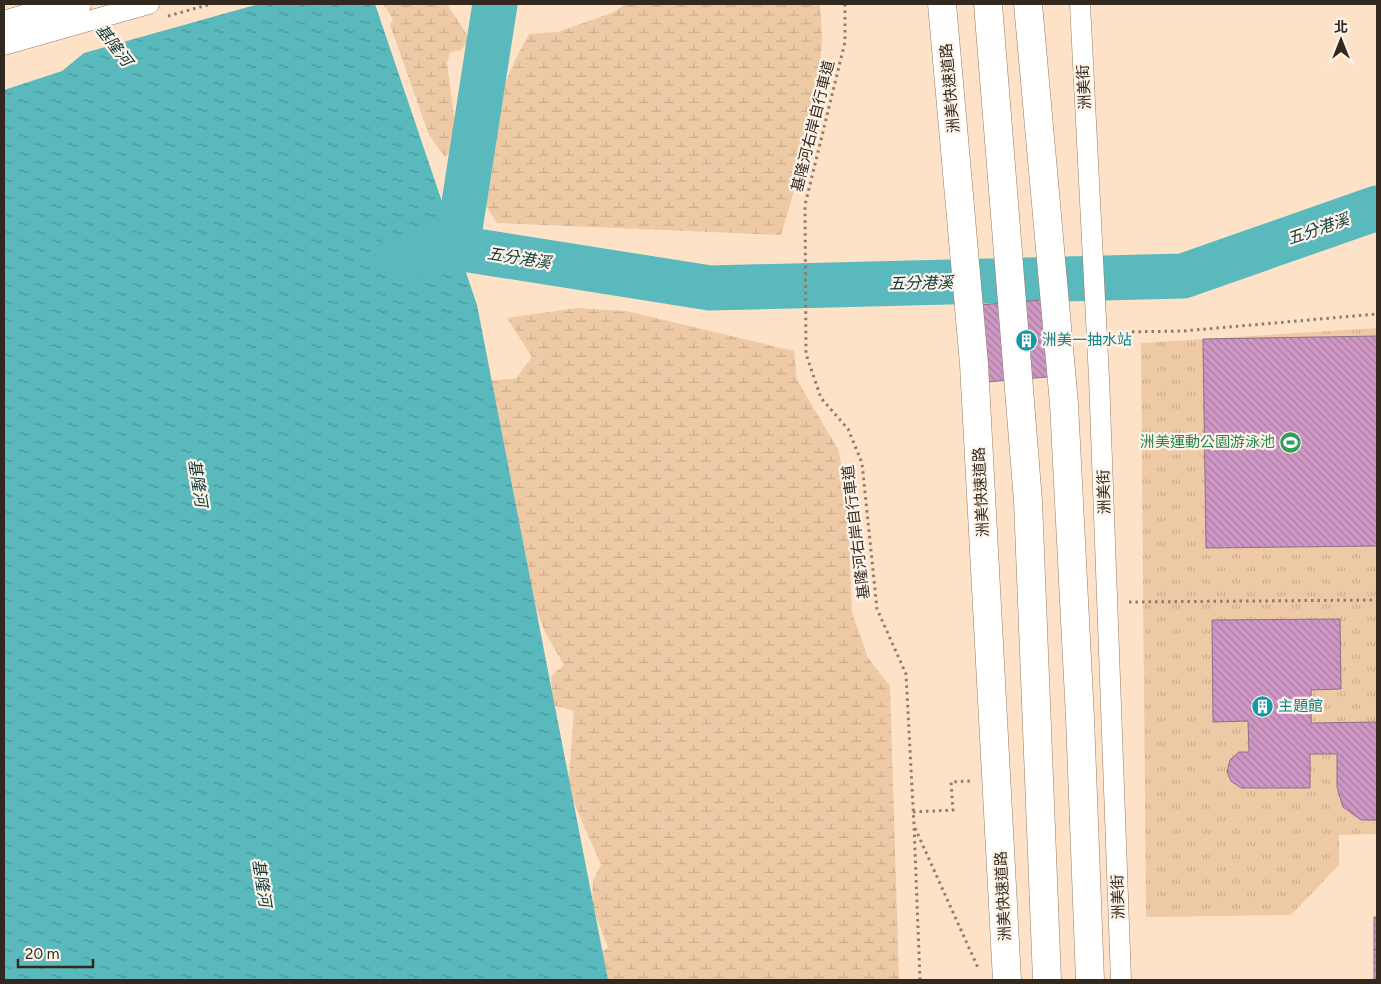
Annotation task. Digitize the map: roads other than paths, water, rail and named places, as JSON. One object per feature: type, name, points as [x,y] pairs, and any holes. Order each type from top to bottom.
[{"type":"main road","points":[[4,24],[77,4]]},
{"type":"main road","name":"洲美快速道路","points":[[942,4],[974,364],[1007,980]]},
{"type":"main road","points":[[988,4],[1028,501],[1047,980]]},
{"type":"main road","points":[[1028,4],[1065,413],[1080,718],[1090,980]]},
{"type":"street","points":[[4,45],[149,4]]},
{"type":"street","name":"洲美街","points":[[1080,4],[1096,314],[1121,980]]},
{"type":"water","name":"基隆河","points":[[4,4],[375,4],[477,305],[608,980],[4,980]]},
{"type":"waterway","name":"五分港溪","points":[[457,248],[495,4]]},
{"type":"waterway","name":"五分港溪","points":[[398,258],[457,248],[710,288],[1183,276],[1377,208]]},
{"type":"place","name":"洲美一抽水站","points":[[1026,340]]},
{"type":"place","name":"洲美運動公園游泳池","points":[[1291,442]]},
{"type":"place","name":"主題館","points":[[1262,706]]}]
